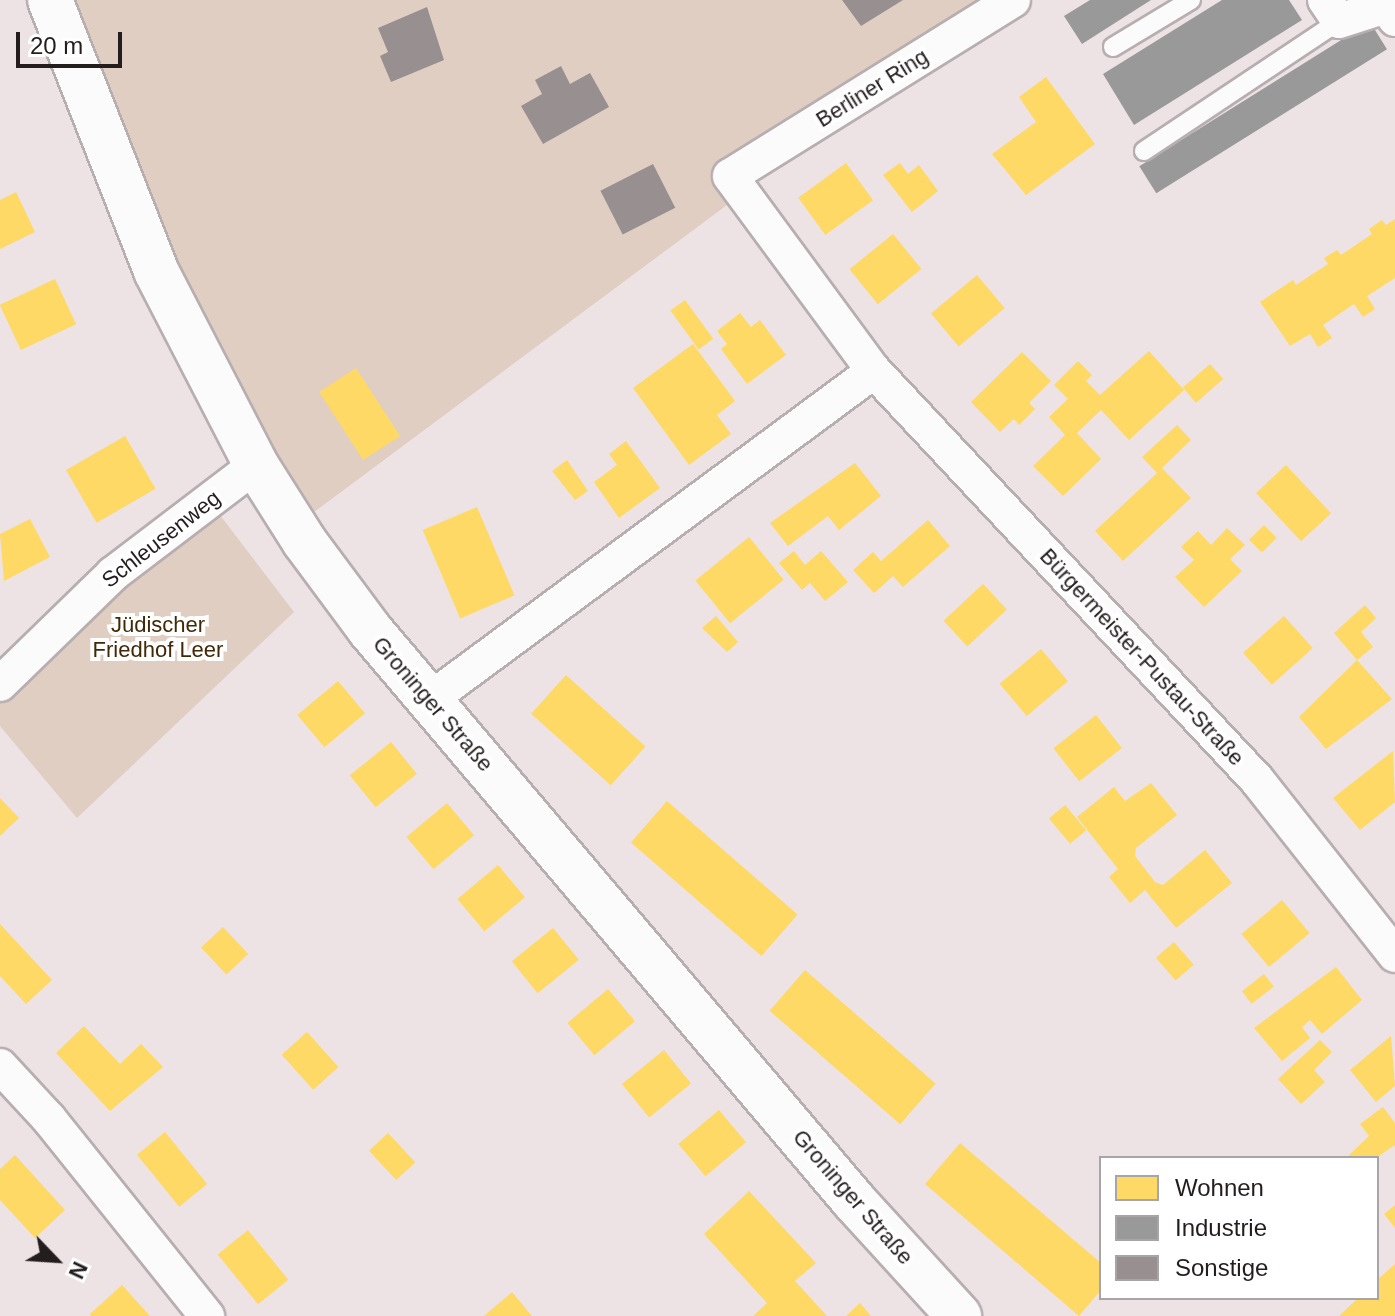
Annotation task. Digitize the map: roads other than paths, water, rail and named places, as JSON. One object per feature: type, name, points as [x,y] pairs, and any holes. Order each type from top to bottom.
[{"type":"street","name":"Groninger Straße","points":[[50,0],[156,271],[256,465],[313,554],[429,700],[854,1201],[959,1316]]},
{"type":"street","name":"Berliner Ring","points":[[730,176],[1013,0]]},
{"type":"street","points":[[1332,10],[1386,6],[1395,19]]},
{"type":"street","name":"Bürgermeister-Pustau-Straße","points":[[730,176],[874,371],[1257,780],[1395,955]]},
{"type":"street","points":[[429,700],[874,371]]},
{"type":"street","name":"Schleusenweg","points":[[0,684],[113,574],[256,465]]},
{"type":"street","points":[[0,1066],[49,1119],[207,1316]]},
{"type":"lane","points":[[1113,47],[1191,0]]},
{"type":"lane","points":[[1144,151],[1332,10]]},
{"type":"park label","name":"Jüdischer Friedhof Leer","points":[[158,636]]}]
